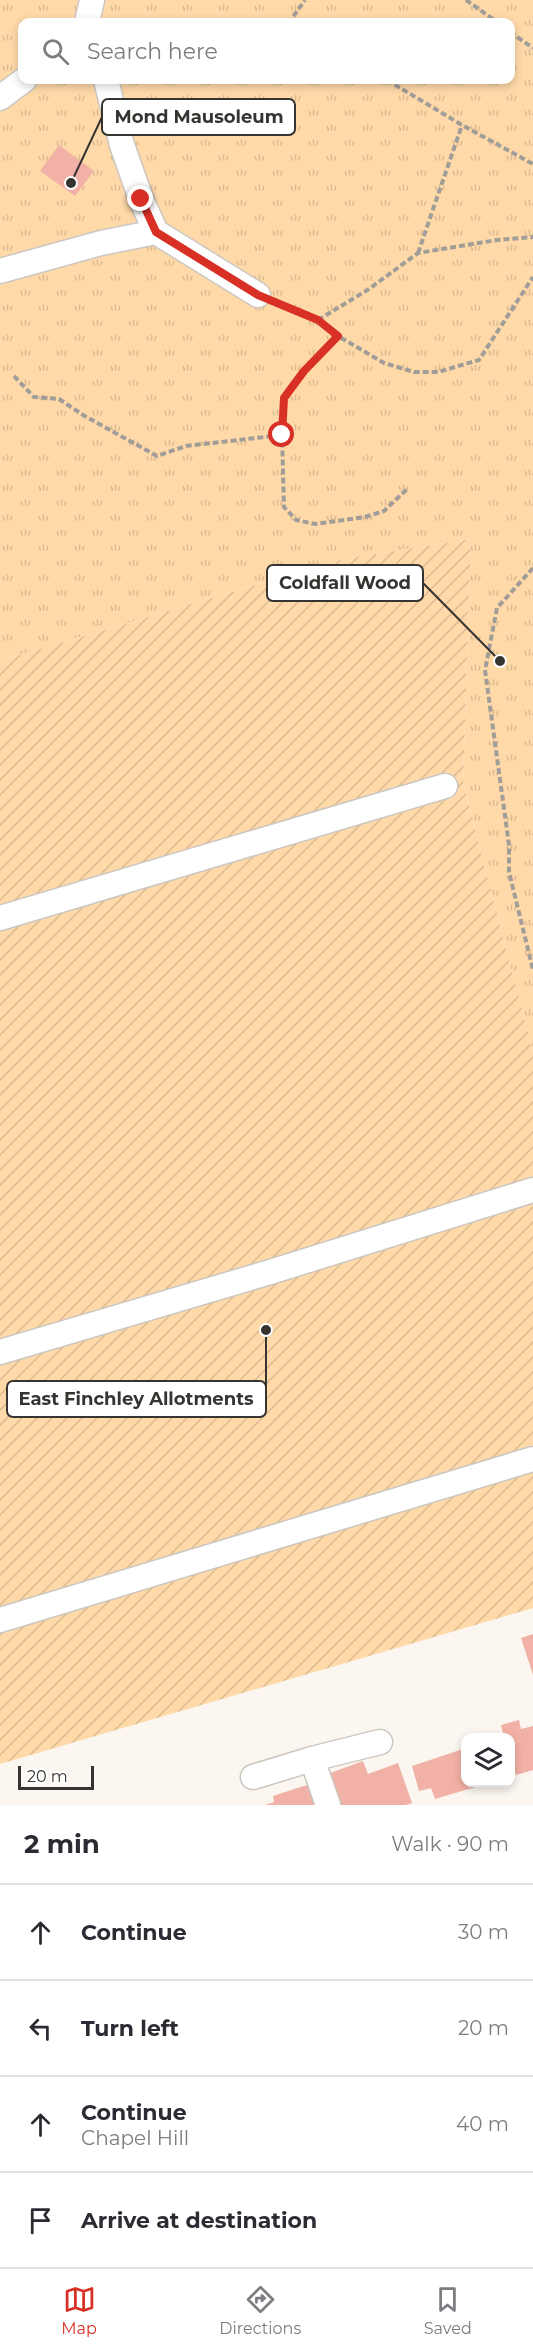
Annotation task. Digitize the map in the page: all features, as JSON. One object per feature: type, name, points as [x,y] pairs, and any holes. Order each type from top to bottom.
[{"type":"lane","points":[[88,18],[93,0]]},
{"type":"lane","points":[[0,98],[19,84]]},
{"type":"lane","points":[[107,84],[122,145],[141,199],[156,232],[258,295]]},
{"type":"lane","points":[[0,271],[101,243],[156,232]]},
{"type":"lane","points":[[0,918],[445,786]]},
{"type":"lane","points":[[0,1352],[267,1274],[533,1190]]},
{"type":"lane","points":[[0,1620],[533,1459]]},
{"type":"lane","points":[[253,1777],[380,1742]]},
{"type":"lane","points":[[312,1759],[328,1805]]},
{"type":"path","points":[[294,18],[305,0]]},
{"type":"path","points":[[466,0],[491,18]]},
{"type":"path","points":[[474,6],[478,0]]},
{"type":"path","points":[[515,35],[533,48]]},
{"type":"path","points":[[394,84],[533,164]]},
{"type":"path","points":[[418,253],[462,125]]},
{"type":"path","points":[[318,320],[369,289],[418,253],[497,240],[533,237]]},
{"type":"path","points":[[258,295],[318,320],[338,336],[384,363],[414,372],[438,372],[479,360],[533,277]]},
{"type":"path","points":[[338,336],[304,371],[284,398],[282,435],[284,507],[296,520],[315,524],[384,511],[407,489]]},
{"type":"path","points":[[14,376],[34,398],[59,399],[92,421],[157,456],[186,446],[282,435]]},
{"type":"path","points":[[533,568],[497,608],[485,670],[509,845],[509,872],[533,970]]},
{"type":"green space","points":[[0,0],[533,0],[533,1052],[463,783],[471,539],[343,559],[0,661]]},
{"type":"green space","points":[[471,539],[463,783],[533,1052],[533,1608],[0,1764],[0,661],[343,559]]},
{"type":"building","points":[[59,145],[94,171],[75,196],[40,171]]},
{"type":"building","points":[[533,1634],[533,1675],[521,1638]]},
{"type":"building","points":[[519,1720],[521,1729],[533,1726],[533,1770],[516,1775],[515,1733],[503,1733],[501,1725]]},
{"type":"building","points":[[461,1750],[461,1787],[476,1787],[435,1799],[431,1788],[419,1791],[412,1766]]},
{"type":"building","points":[[363,1761],[368,1774],[398,1763],[412,1803],[406,1805],[332,1805],[322,1776]]},
{"type":"building","points":[[316,1782],[323,1805],[265,1805],[274,1802],[273,1796]]},
{"type":"place","name":"Mond Mausoleum","points":[[71,183]]},
{"type":"place","name":"Coldfall Wood","points":[[500,661]]},
{"type":"place","name":"East Finchley Allotments","points":[[266,1330]]},
{"type":"route","points":[[141,199],[156,232],[258,295],[318,320],[338,336],[304,371],[284,398],[282,435]]}]
